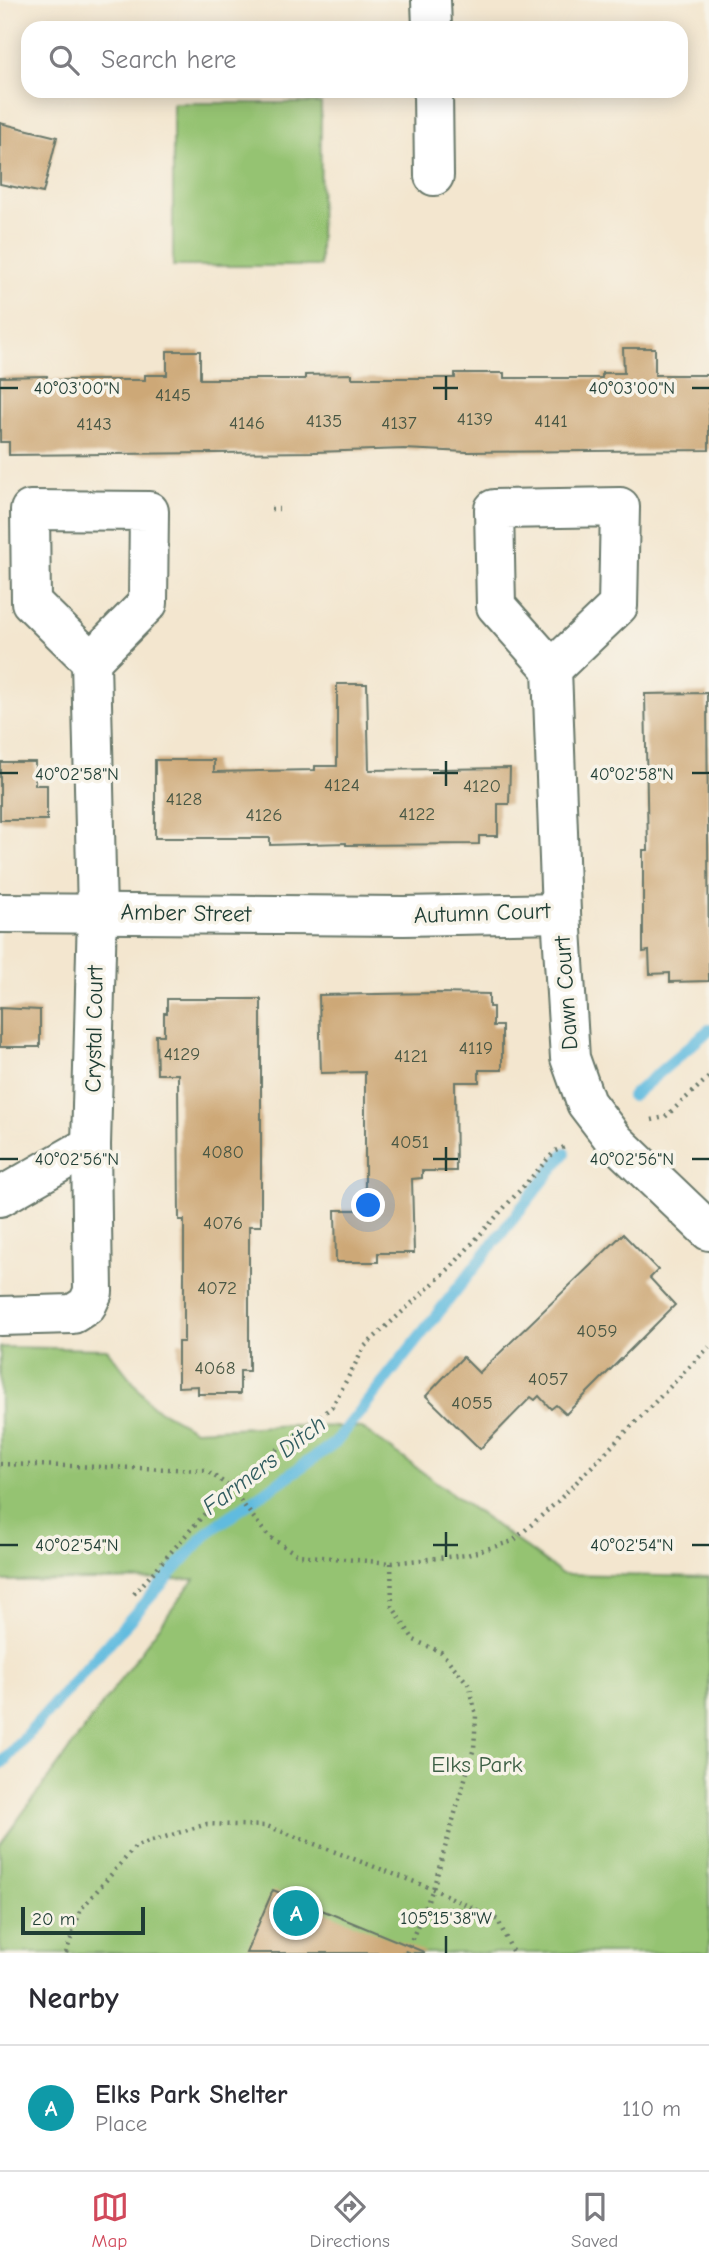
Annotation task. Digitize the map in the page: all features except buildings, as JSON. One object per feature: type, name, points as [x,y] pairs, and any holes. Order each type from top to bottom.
[{"type":"street","points":[[431,0],[432,21]]},
{"type":"street","points":[[433,98],[434,176]]},
{"type":"street","points":[[620,507],[618,606],[552,669],[496,606],[494,509],[620,507]]},
{"type":"street","name":"Crystal Court","points":[[0,1316],[73,1314],[87,1305],[93,1292],[91,1145],[97,913],[91,661]]},
{"type":"street","name":"Autumn Court","points":[[372,915],[561,913],[552,669]]},
{"type":"street","name":"Amber Street","points":[[0,913],[372,915]]},
{"type":"street","name":"Dawn Court","points":[[561,913],[570,1058],[586,1103],[608,1132],[709,1231]]},
{"type":"street","points":[[0,1197],[91,1145]]},
{"type":"path","points":[[271,509],[279,509]]},
{"type":"path","points":[[134,1594],[229,1486],[332,1407],[365,1346],[451,1266],[555,1151],[608,1132],[665,1117],[709,1077]]},
{"type":"path","points":[[0,1464],[205,1470],[229,1486],[268,1536],[298,1555],[391,1563],[467,1555],[513,1541],[557,1502],[709,1347]]},
{"type":"path","points":[[391,1563],[392,1606],[414,1640],[441,1652],[470,1686],[477,1716],[474,1748],[433,1889],[406,1953]]},
{"type":"path","points":[[66,1953],[81,1909],[136,1846],[206,1824],[267,1826],[433,1889],[498,1920],[513,1953]]},
{"type":"green space","points":[[173,103],[321,103],[320,266],[173,266]]},
{"type":"green space","name":"Elks Park","points":[[0,1347],[107,1349],[152,1406],[195,1430],[292,1425],[362,1428],[562,1574],[709,1577],[709,1953],[0,1953],[0,1844],[194,1579],[0,1581]]},
{"type":"waterway","name":"Farmers Ditch","points":[[632,1096],[709,1030]]},
{"type":"waterway","name":"Farmers Ditch","points":[[0,1765],[208,1532],[335,1443],[565,1153]]},
{"type":"place","name":"Elks Park Shelter","points":[[296,1913]]}]
